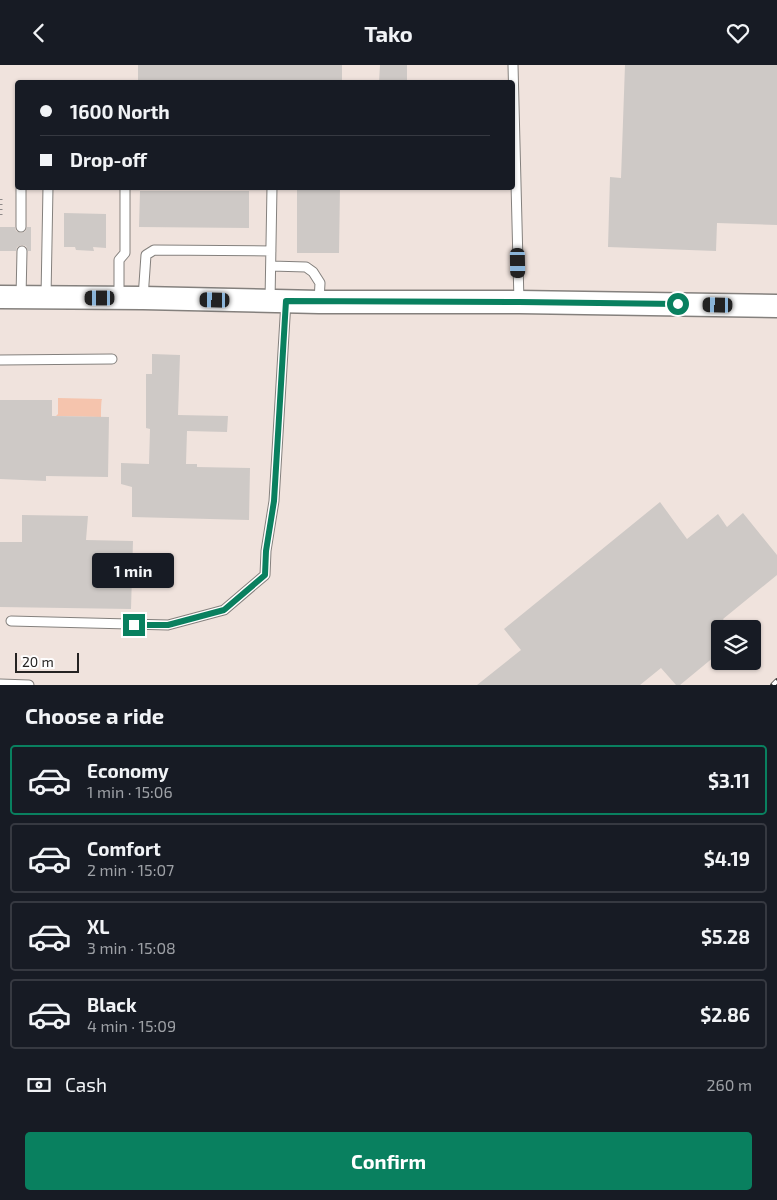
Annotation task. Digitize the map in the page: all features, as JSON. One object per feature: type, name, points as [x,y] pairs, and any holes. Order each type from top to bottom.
[{"type":"street","points":[[11,297],[777,306]]},
{"type":"lane","points":[[513,65],[513,80]]},
{"type":"lane","points":[[515,144],[519,302]]},
{"type":"lane","points":[[21,190],[21,227]]},
{"type":"lane","points":[[46,297],[48,190]]},
{"type":"lane","points":[[118,298],[119,260],[125,253],[125,190]]},
{"type":"lane","points":[[11,621],[168,625],[224,610],[265,575],[266,551],[275,492],[278,301],[271,266],[272,190]]},
{"type":"lane","points":[[143,298],[146,255],[154,250],[271,251]]},
{"type":"lane","points":[[11,297],[22,251]]},
{"type":"lane","points":[[271,266],[306,267],[313,272],[320,283],[319,302]]},
{"type":"lane","points":[[0,360],[112,359]]},
{"type":"lane","points":[[0,685],[29,685]]},
{"type":"path","points":[[0,215],[1,197]]},
{"type":"shaded area","points":[[0,65],[777,65],[777,685],[0,685]]},
{"type":"shaded area","points":[[58,398],[102,399],[101,417],[56,416],[58,414]]},
{"type":"building","points":[[138,65],[342,65],[342,80],[138,80]]},
{"type":"building","points":[[380,65],[407,65],[407,80],[379,80]]},
{"type":"building","points":[[625,65],[777,65],[777,225],[717,223],[716,251],[608,247],[610,177],[621,178]]},
{"type":"building","points":[[297,190],[340,190],[339,253],[297,253]]},
{"type":"building","points":[[140,191],[249,191],[249,228],[139,227]]},
{"type":"building","points":[[64,213],[106,214],[106,248],[93,247],[94,251],[64,247]]},
{"type":"building","points":[[0,227],[15,227],[16,231],[21,233],[25,232],[27,227],[31,227],[31,251],[28,251],[26,246],[22,245],[17,247],[16,251],[0,251]]},
{"type":"building","points":[[152,354],[180,355],[178,415],[228,416],[227,432],[187,431],[186,464],[197,464],[197,467],[250,468],[249,520],[132,517],[132,487],[121,484],[121,463],[149,464],[150,429],[146,428],[146,374],[152,374]]},
{"type":"building","points":[[0,400],[52,400],[52,416],[109,417],[108,477],[46,476],[46,481],[0,479]]},
{"type":"building","points":[[660,502],[687,539],[718,514],[727,527],[743,513],[777,555],[777,575],[724,620],[711,620],[711,659],[680,685],[676,685],[661,668],[640,685],[477,685],[521,650],[504,629]]},
{"type":"building","points":[[22,515],[88,516],[86,540],[133,541],[131,609],[0,607],[0,542],[22,542]]},
{"type":"railway","points":[[773,685],[777,681]]},
{"type":"route","points":[[134,625],[168,625],[224,610],[265,575],[266,551],[274,501],[286,301],[678,304]]}]
